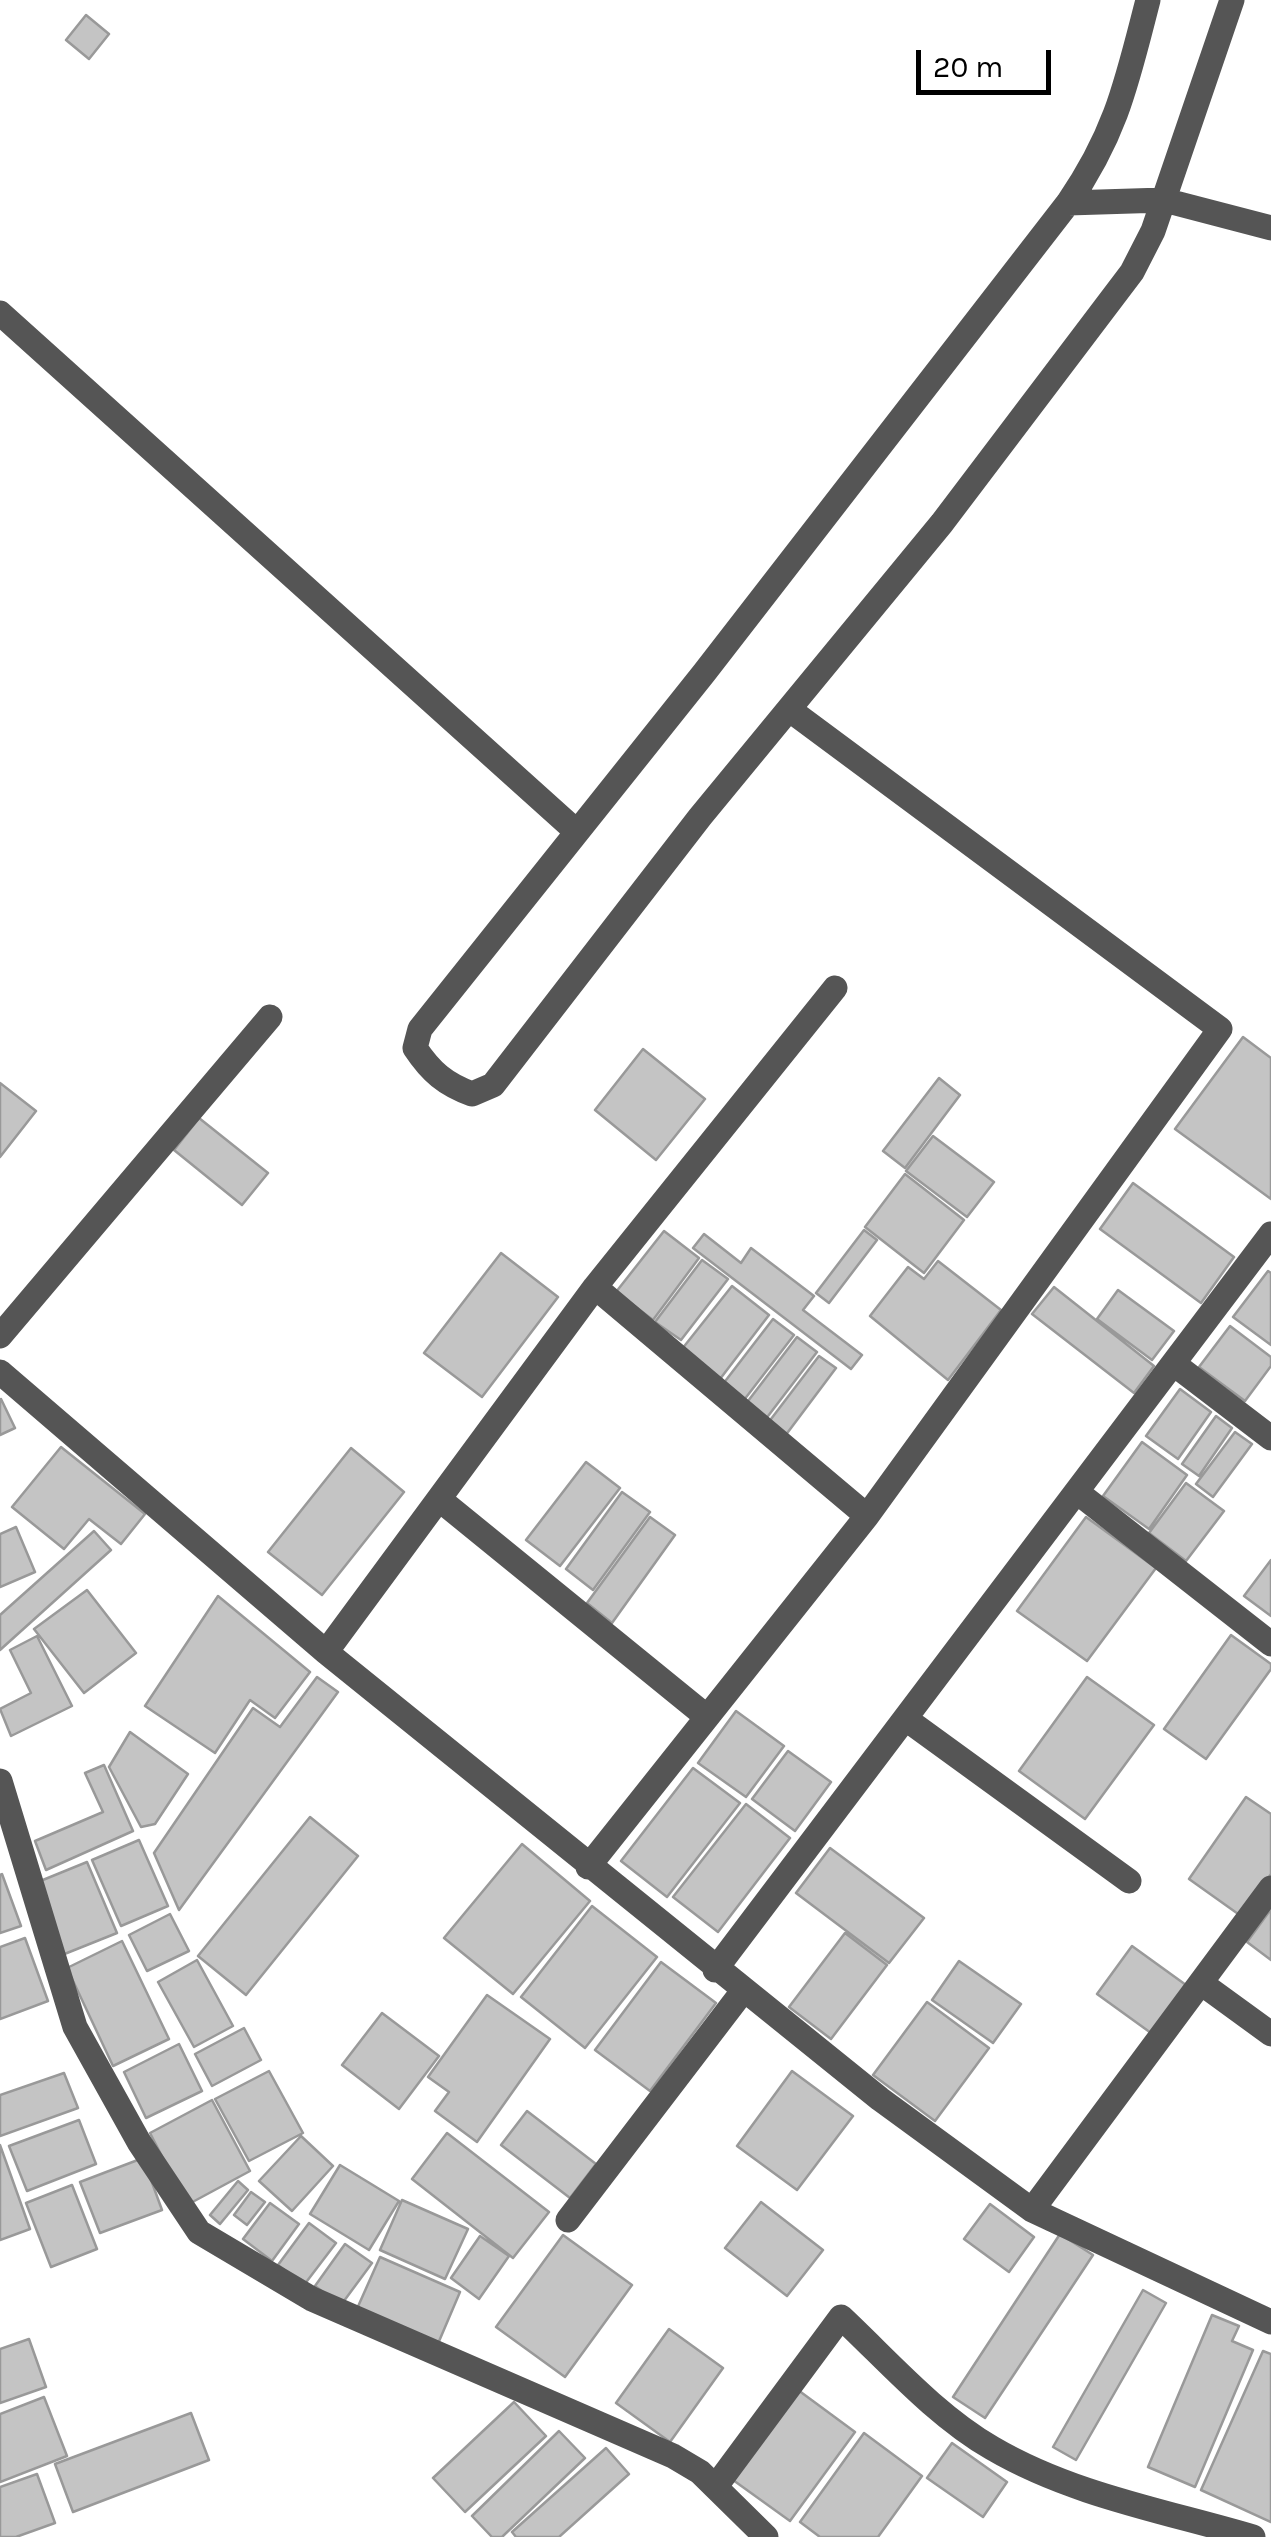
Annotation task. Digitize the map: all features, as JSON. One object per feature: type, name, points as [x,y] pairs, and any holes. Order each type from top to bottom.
[{"type":"street","points":[[1148,0],[1122,107],[1094,166],[1068,203],[420,1029],[416,1048],[430,1070],[449,1086],[472,1094],[492,1085],[700,817],[942,523],[1132,272],[1164,200],[1232,0]]},
{"type":"street","points":[[1068,203],[1164,200],[1271,228]]},
{"type":"street","points":[[0,313],[577,832]]},
{"type":"street","points":[[588,1867],[868,1516],[1220,1029],[790,710]]},
{"type":"street","points":[[326,1652],[595,1287],[834,988]]},
{"type":"street","points":[[0,1336],[270,1016]]},
{"type":"street","points":[[715,1970],[1271,1234]]},
{"type":"street","points":[[595,1287],[868,1516]]},
{"type":"street","points":[[1174,1364],[1271,1438]]},
{"type":"street","points":[[0,1372],[326,1652],[880,2100],[1032,2210],[1271,2322]]},
{"type":"street","points":[[1077,1492],[1271,1644]]},
{"type":"street","points":[[440,1499],[706,1717]]},
{"type":"street","points":[[906,1719],[1129,1880]]},
{"type":"street","points":[[0,1781],[75,2027],[139,2142],[199,2232],[312,2299],[674,2456],[716,2486],[766,2537]]},
{"type":"street","points":[[1032,2210],[1271,1888]]},
{"type":"street","points":[[1201,1984],[1271,2034]]},
{"type":"street","points":[[568,2220],[743,1992]]},
{"type":"street","points":[[716,2486],[841,2317],[948,2417],[990,2447],[1086,2492],[1253,2537]]},
{"type":"building","points":[[86,15],[109,34],[89,59],[66,40]]},
{"type":"building","points":[[1243,1037],[1271,1058],[1271,1199],[1175,1129]]},
{"type":"building","points":[[643,1049],[705,1099],[656,1160],[595,1110]]},
{"type":"building","points":[[939,1078],[960,1095],[905,1168],[883,1151]]},
{"type":"building","points":[[0,1083],[36,1111],[0,1157]]},
{"type":"building","points":[[199,1118],[268,1173],[242,1205],[174,1150]]},
{"type":"building","points":[[933,1136],[994,1182],[967,1217],[906,1171]]},
{"type":"building","points":[[905,1174],[964,1220],[924,1273],[865,1227]]},
{"type":"building","points":[[1133,1183],[1234,1257],[1201,1303],[1100,1229]]},
{"type":"building","points":[[864,1230],[877,1240],[829,1303],[816,1293]]},
{"type":"building","points":[[664,1231],[699,1258],[653,1320],[616,1292]]},
{"type":"building","points":[[704,1234],[741,1263],[751,1248],[814,1296],[803,1310],[862,1355],[851,1369],[693,1248]]},
{"type":"building","points":[[501,1253],[558,1297],[482,1397],[424,1353]]},
{"type":"building","points":[[702,1260],[728,1279],[681,1340],[655,1322]]},
{"type":"building","points":[[938,1261],[1001,1310],[948,1380],[870,1316],[908,1267],[924,1279]]},
{"type":"building","points":[[1268,1271],[1271,1273],[1271,1345],[1233,1317]]},
{"type":"building","points":[[732,1286],[769,1315],[720,1379],[682,1349]]},
{"type":"building","points":[[1054,1287],[1154,1366],[1134,1393],[1032,1314]]},
{"type":"building","points":[[1118,1290],[1174,1331],[1152,1360],[1097,1319]]},
{"type":"building","points":[[773,1319],[794,1335],[744,1400],[723,1384]]},
{"type":"building","points":[[1230,1326],[1271,1357],[1271,1366],[1245,1401],[1199,1367]]},
{"type":"building","points":[[797,1337],[817,1352],[765,1420],[745,1405]]},
{"type":"building","points":[[819,1356],[836,1368],[785,1436],[768,1423]]},
{"type":"building","points":[[1180,1389],[1211,1412],[1178,1459],[1146,1436]]},
{"type":"building","points":[[0,1400],[15,1428],[0,1435]]},
{"type":"building","points":[[1216,1416],[1232,1428],[1199,1476],[1182,1464]]},
{"type":"building","points":[[1235,1432],[1252,1444],[1213,1497],[1196,1484]]},
{"type":"building","points":[[1142,1442],[1187,1475],[1149,1529],[1103,1496]]},
{"type":"building","points":[[61,1447],[145,1514],[121,1544],[89,1519],[64,1549],[12,1507]]},
{"type":"building","points":[[351,1448],[404,1492],[322,1595],[268,1552]]},
{"type":"building","points":[[586,1462],[620,1488],[560,1566],[526,1540]]},
{"type":"building","points":[[1186,1483],[1224,1511],[1186,1561],[1149,1533]]},
{"type":"building","points":[[622,1492],[650,1512],[593,1590],[566,1569]]},
{"type":"building","points":[[650,1517],[675,1535],[612,1623],[587,1603]]},
{"type":"building","points":[[1086,1517],[1156,1568],[1087,1661],[1017,1611]]},
{"type":"building","points":[[16,1527],[35,1572],[0,1587],[0,1534]]},
{"type":"building","points":[[94,1531],[111,1550],[0,1650],[0,1615]]},
{"type":"building","points":[[1271,1560],[1271,1616],[1244,1596]]},
{"type":"building","points":[[87,1590],[136,1653],[84,1693],[34,1629]]},
{"type":"building","points":[[218,1596],[310,1672],[275,1718],[250,1700],[215,1753],[145,1706]]},
{"type":"building","points":[[1231,1635],[1271,1664],[1271,1669],[1206,1759],[1164,1729]]},
{"type":"building","points":[[37,1636],[72,1706],[11,1736],[0,1709],[31,1693],[10,1650]]},
{"type":"building","points":[[317,1677],[338,1692],[179,1910],[154,1853],[253,1708],[280,1727]]},
{"type":"building","points":[[1087,1677],[1154,1725],[1085,1819],[1019,1771]]},
{"type":"building","points":[[736,1711],[784,1746],[746,1797],[698,1763]]},
{"type":"building","points":[[130,1732],[188,1774],[155,1824],[141,1827],[109,1767]]},
{"type":"building","points":[[788,1751],[831,1782],[795,1831],[752,1799]]},
{"type":"building","points":[[104,1765],[133,1831],[46,1870],[35,1841],[103,1812],[85,1773]]},
{"type":"building","points":[[693,1768],[740,1803],[667,1897],[621,1861]]},
{"type":"building","points":[[1246,1797],[1271,1814],[1271,1874],[1241,1916],[1189,1879]]},
{"type":"building","points":[[746,1804],[790,1838],[718,1932],[673,1897]]},
{"type":"building","points":[[310,1817],[358,1856],[246,1995],[198,1956]]},
{"type":"building","points":[[139,1840],[168,1906],[121,1926],[92,1860]]},
{"type":"building","points":[[522,1844],[590,1901],[513,1994],[444,1938]]},
{"type":"building","points":[[830,1848],[924,1918],[889,1963],[796,1893]]},
{"type":"building","points":[[87,1862],[117,1933],[62,1955],[33,1884]]},
{"type":"building","points":[[0,1875],[21,1926],[0,1933]]},
{"type":"building","points":[[592,1906],[657,1957],[585,2048],[521,1997]]},
{"type":"building","points":[[1271,1909],[1271,1960],[1247,1942]]},
{"type":"building","points":[[170,1914],[189,1951],[147,1971],[129,1935]]},
{"type":"building","points":[[845,1933],[887,1965],[831,2039],[789,2007]]},
{"type":"building","points":[[25,1938],[48,2001],[0,2019],[0,1947]]},
{"type":"building","points":[[122,1941],[169,2039],[113,2066],[67,1968]]},
{"type":"building","points":[[1132,1946],[1186,1985],[1151,2033],[1097,1994]]},
{"type":"building","points":[[197,1960],[233,2026],[194,2047],[158,1982]]},
{"type":"building","points":[[959,1961],[1021,2004],[993,2043],[932,2000]]},
{"type":"building","points":[[661,1962],[716,2003],[650,2091],[595,2050]]},
{"type":"building","points":[[487,1995],[550,2039],[477,2142],[435,2111],[449,2092],[428,2077]]},
{"type":"building","points":[[927,2002],[989,2048],[935,2121],[873,2075]]},
{"type":"building","points":[[382,2013],[439,2056],[399,2109],[342,2065]]},
{"type":"building","points":[[244,2028],[261,2060],[212,2086],[195,2054]]},
{"type":"building","points":[[179,2044],[202,2091],[146,2118],[124,2072]]},
{"type":"building","points":[[269,2071],[303,2133],[249,2161],[215,2099]]},
{"type":"building","points":[[792,2071],[853,2116],[797,2190],[737,2146]]},
{"type":"building","points":[[64,2073],[78,2108],[0,2136],[0,2095]]},
{"type":"building","points":[[212,2100],[250,2171],[187,2205],[150,2133]]},
{"type":"building","points":[[527,2111],[596,2164],[570,2198],[501,2145]]},
{"type":"building","points":[[79,2120],[96,2164],[27,2191],[9,2146]]},
{"type":"building","points":[[447,2133],[549,2212],[513,2258],[412,2179]]},
{"type":"building","points":[[301,2136],[333,2166],[292,2211],[259,2181]]},
{"type":"building","points":[[0,2145],[30,2229],[0,2240]]},
{"type":"building","points":[[143,2158],[162,2210],[100,2233],[80,2182]]},
{"type":"building","points":[[340,2165],[399,2201],[369,2250],[310,2214]]},
{"type":"building","points":[[238,2181],[248,2190],[220,2224],[210,2215]]},
{"type":"building","points":[[72,2185],[97,2249],[51,2267],[26,2203]]},
{"type":"building","points":[[251,2192],[265,2202],[247,2225],[234,2215]]},
{"type":"building","points":[[402,2200],[468,2229],[445,2279],[380,2250]]},
{"type":"building","points":[[761,2202],[823,2250],[787,2296],[725,2248]]},
{"type":"building","points":[[270,2203],[299,2224],[272,2261],[243,2239]]},
{"type":"building","points":[[990,2204],[1034,2237],[1009,2272],[964,2239]]},
{"type":"building","points":[[309,2223],[336,2243],[304,2285],[278,2265]]},
{"type":"building","points":[[1060,2234],[1093,2255],[985,2418],[953,2397]]},
{"type":"building","points":[[563,2235],[632,2285],[565,2377],[496,2327]]},
{"type":"building","points":[[480,2236],[509,2256],[479,2299],[451,2278]]},
{"type":"building","points":[[345,2244],[372,2263],[341,2305],[315,2286]]},
{"type":"building","points":[[380,2257],[460,2292],[437,2346],[356,2311]]},
{"type":"building","points":[[1143,2290],[1166,2303],[1076,2460],[1053,2447]]},
{"type":"building","points":[[1212,2315],[1239,2326],[1232,2341],[1253,2350],[1195,2487],[1148,2467]]},
{"type":"building","points":[[669,2329],[723,2368],[670,2442],[616,2403]]},
{"type":"building","points":[[29,2339],[46,2387],[0,2403],[0,2349]]},
{"type":"building","points":[[1263,2351],[1271,2354],[1271,2522],[1201,2490]]},
{"type":"building","points":[[798,2390],[855,2432],[790,2521],[733,2480]]},
{"type":"building","points":[[44,2397],[67,2456],[0,2482],[0,2414]]},
{"type":"building","points":[[514,2402],[546,2436],[465,2512],[433,2478]]},
{"type":"building","points":[[191,2413],[209,2460],[73,2512],[55,2464]]},
{"type":"building","points":[[559,2431],[585,2458],[502,2537],[492,2537],[472,2516]]},
{"type":"building","points":[[864,2433],[922,2476],[878,2537],[820,2537],[800,2522]]},
{"type":"building","points":[[952,2443],[1007,2482],[983,2517],[927,2478]]},
{"type":"building","points":[[606,2448],[629,2474],[559,2537],[516,2537],[512,2532]]},
{"type":"building","points":[[37,2474],[55,2523],[16,2537],[0,2537],[0,2487]]}]
